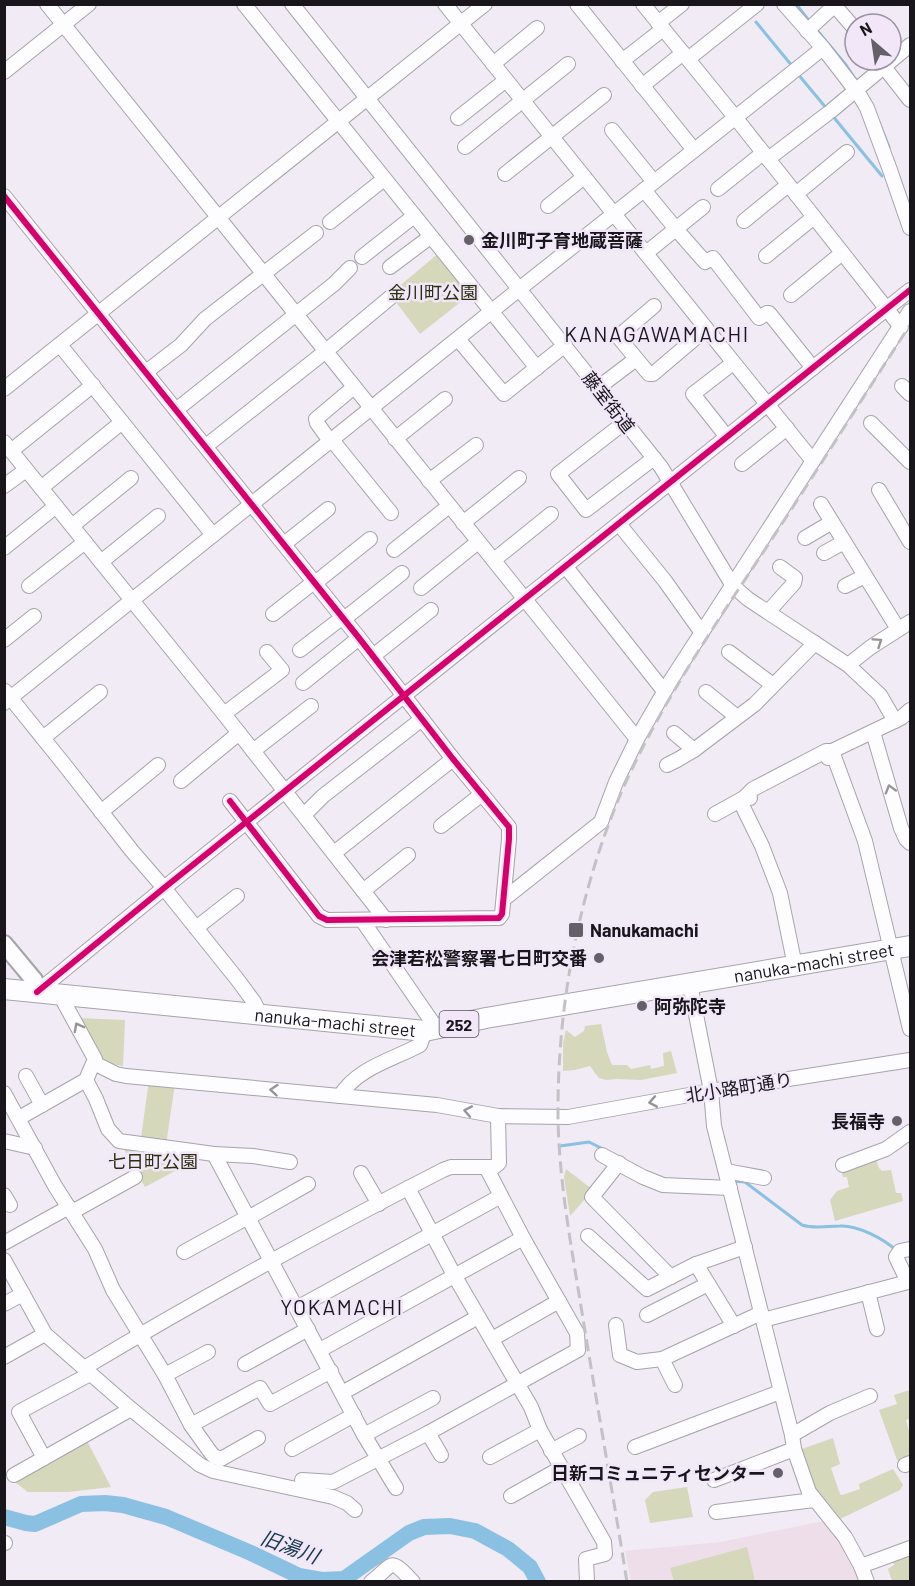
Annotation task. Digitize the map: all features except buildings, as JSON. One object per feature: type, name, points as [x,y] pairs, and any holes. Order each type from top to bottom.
[{"type":"highway","name":"nanuka-machi street","points":[[4,989],[431,1030],[486,1018],[901,947]]},
{"type":"main road","points":[[4,944],[33,980],[37,992]]},
{"type":"street","points":[[47,4],[637,739]]},
{"type":"street","points":[[4,72],[89,4]]},
{"type":"street","points":[[244,4],[537,368]]},
{"type":"street","name":"藤室街道","points":[[292,4],[654,458],[733,586],[742,595],[848,665],[904,719]]},
{"type":"street","points":[[445,4],[813,461]]},
{"type":"street","points":[[4,389],[485,4]]},
{"type":"street","points":[[577,4],[694,150]]},
{"type":"street","points":[[643,4],[901,327]]},
{"type":"street","points":[[622,61],[682,4]]},
{"type":"street","points":[[642,86],[758,4]]},
{"type":"street","points":[[784,4],[812,26],[823,48],[859,88],[910,228]]},
{"type":"street","points":[[812,26],[836,5]]},
{"type":"street","points":[[493,64],[537,28]]},
{"type":"street","points":[[260,1014],[248,994],[164,888],[43,738],[6,697],[132,600],[823,48]]},
{"type":"street","points":[[465,147],[568,64]]},
{"type":"street","points":[[718,189],[829,112],[876,72]]},
{"type":"street","points":[[890,72],[910,100]]},
{"type":"street","points":[[458,118],[506,80]]},
{"type":"street","points":[[506,174],[604,96]]},
{"type":"street","points":[[612,130],[676,229],[705,261],[713,258],[759,318],[769,313],[813,368]]},
{"type":"street","points":[[744,221],[847,152]]},
{"type":"street","points":[[548,206],[584,177]]},
{"type":"street","points":[[330,222],[384,179]]},
{"type":"street","points":[[4,196],[509,827],[502,914],[499,918],[327,920],[319,916],[230,801]]},
{"type":"street","points":[[646,253],[702,207]]},
{"type":"street","points":[[362,257],[414,216]]},
{"type":"street","points":[[766,256],[814,217]]},
{"type":"street","points":[[146,372],[181,345],[205,319],[316,233]]},
{"type":"street","points":[[390,267],[430,237]]},
{"type":"street","points":[[791,296],[842,253]]},
{"type":"street","points":[[176,410],[350,268]]},
{"type":"street","points":[[37,992],[910,290]]},
{"type":"street","points":[[206,446],[392,296]]},
{"type":"street","points":[[654,306],[620,335],[620,339],[649,374],[653,374],[706,329]]},
{"type":"street","points":[[504,899],[602,822],[616,782],[664,691],[910,311]]},
{"type":"street","points":[[458,339],[504,394],[565,345]]},
{"type":"street","points":[[60,345],[213,535]]},
{"type":"street","points":[[598,387],[636,359]]},
{"type":"street","points":[[727,437],[693,394],[734,363]]},
{"type":"street","points":[[93,386],[7,449],[57,506],[386,920]]},
{"type":"street","points":[[354,387],[316,419],[316,423],[391,513]]},
{"type":"street","points":[[395,439],[445,399]]},
{"type":"street","points":[[41,488],[122,422]]},
{"type":"street","points":[[625,422],[558,474],[586,510],[654,458]]},
{"type":"street","points":[[872,423],[910,462]]},
{"type":"street","points":[[742,464],[787,428]]},
{"type":"street","points":[[429,481],[476,445]]},
{"type":"street","points":[[4,486],[26,470]]},
{"type":"street","points":[[72,526],[130,478]]},
{"type":"street","points":[[463,523],[519,478]]},
{"type":"street","points":[[879,490],[910,542]]},
{"type":"street","points":[[820,504],[898,630]]},
{"type":"street","points":[[4,548],[57,506]]},
{"type":"street","points":[[394,550],[449,506]]},
{"type":"street","points":[[284,544],[328,509]]},
{"type":"street","points":[[494,560],[551,514]]},
{"type":"street","points":[[101,562],[158,516]]},
{"type":"street","points":[[805,538],[832,522]]},
{"type":"street","points":[[619,524],[665,581],[702,633]]},
{"type":"street","points":[[273,614],[370,539]]},
{"type":"street","points":[[29,586],[85,542]]},
{"type":"street","points":[[421,588],[478,542]]},
{"type":"street","points":[[824,553],[844,542]]},
{"type":"street","points":[[566,567],[664,691]]},
{"type":"street","points":[[768,612],[794,582],[795,578],[780,567]]},
{"type":"street","points":[[300,650],[402,573]]},
{"type":"street","points":[[845,586],[865,576]]},
{"type":"street","points":[[373,656],[430,610]]},
{"type":"street","points":[[4,640],[34,616]]},
{"type":"street","points":[[848,665],[910,622]]},
{"type":"street","points":[[303,683],[359,638]]},
{"type":"street","points":[[667,765],[694,750],[755,704],[815,643]]},
{"type":"street","points":[[224,714],[282,670],[267,652]]},
{"type":"street","points":[[729,652],[773,685]]},
{"type":"street","points":[[43,738],[100,692]]},
{"type":"street","points":[[706,692],[737,717]]},
{"type":"street","points":[[253,751],[311,706]]},
{"type":"street","points":[[304,815],[323,796],[422,719]]},
{"type":"street","points":[[715,814],[742,799],[756,798],[826,760],[832,751],[904,719]]},
{"type":"street","points":[[873,732],[902,828],[910,843]]},
{"type":"street","points":[[180,781],[239,733]]},
{"type":"street","points":[[674,733],[694,750]]},
{"type":"street","points":[[832,751],[901,947],[910,1029]]},
{"type":"street","points":[[334,853],[453,759]]},
{"type":"street","points":[[101,812],[158,765]]},
{"type":"street","points":[[441,826],[482,794]]},
{"type":"street","points":[[742,799],[780,893],[795,966]]},
{"type":"street","points":[[363,891],[408,855]]},
{"type":"street","points":[[196,928],[237,896]]},
{"type":"street","points":[[340,1096],[348,1084],[362,1073],[420,1045],[431,1030],[362,920]]},
{"type":"street","points":[[690,984],[711,1091],[714,1126],[793,1442],[806,1485],[814,1500],[845,1537],[867,1581]]},
{"type":"street","points":[[19,1118],[86,1080],[94,1061],[60,995]]},
{"type":"street","name":"北小路町通り","points":[[94,1061],[116,1074],[126,1076],[437,1105],[498,1116],[568,1118],[711,1091],[910,1060]]},
{"type":"street","points":[[26,1076],[42,1105]]},
{"type":"street","points":[[86,1080],[108,1129],[118,1141],[290,1162]]},
{"type":"street","points":[[4,1094],[55,1186],[95,1249],[113,1290],[165,1375],[191,1425],[211,1454],[221,1459],[258,1438]]},
{"type":"street","points":[[44,1458],[19,1412],[87,1371],[140,1335],[408,1188],[451,1167],[495,1167],[499,1163],[498,1116]]},
{"type":"street","points":[[843,1165],[885,1149],[910,1132]]},
{"type":"street","points":[[4,1141],[35,1148]]},
{"type":"street","points":[[214,1154],[364,1435],[396,1488]]},
{"type":"street","points":[[602,1155],[663,1185],[730,1188]]},
{"type":"street","points":[[619,1163],[592,1197],[671,1277]]},
{"type":"street","points":[[302,1480],[333,1482],[428,1433],[578,1350],[577,1334],[486,1167]]},
{"type":"street","points":[[726,1170],[764,1178]]},
{"type":"street","points":[[361,1173],[379,1204]]},
{"type":"street","points":[[4,1243],[135,1177]]},
{"type":"street","points":[[184,1252],[308,1184]]},
{"type":"street","points":[[408,1188],[454,1275],[518,1383],[551,1451],[604,1542],[605,1554],[586,1559],[587,1581]]},
{"type":"street","points":[[297,1308],[501,1196]]},
{"type":"street","points":[[588,1236],[648,1289],[696,1264],[745,1247]]},
{"type":"street","points":[[320,1350],[523,1238]]},
{"type":"street","points":[[616,1325],[620,1355],[638,1362],[662,1359],[734,1326],[762,1316],[908,1282],[902,1252]]},
{"type":"street","points":[[4,1260],[45,1334],[200,1465],[213,1471],[333,1497],[354,1510]]},
{"type":"street","points":[[696,1264],[734,1326]]},
{"type":"street","points":[[647,1315],[708,1284]]},
{"type":"street","points":[[868,1292],[877,1329]]},
{"type":"street","points":[[4,1304],[23,1294]]},
{"type":"street","points":[[492,1339],[560,1301]]},
{"type":"street","points":[[342,1393],[478,1317]]},
{"type":"street","points":[[245,1364],[308,1329]]},
{"type":"street","points":[[4,1357],[45,1334]]},
{"type":"street","points":[[165,1375],[208,1352]]},
{"type":"street","points":[[662,1359],[675,1385]]},
{"type":"street","points":[[191,1425],[260,1388],[270,1404],[331,1371]]},
{"type":"street","points":[[635,1447],[780,1392]]},
{"type":"street","points":[[714,1480],[793,1442],[830,1413],[870,1396]]},
{"type":"street","points":[[364,1435],[433,1398]]},
{"type":"street","points":[[14,1475],[131,1409]]},
{"type":"street","points":[[292,1449],[354,1415]]},
{"type":"street","points":[[490,1457],[540,1430]]},
{"type":"street","points":[[428,1433],[441,1455]]},
{"type":"street","points":[[551,1451],[579,1436]]},
{"type":"street","points":[[511,1496],[561,1468]]},
{"type":"street","points":[[716,1512],[814,1500]]},
{"type":"street","points":[[861,1566],[910,1548]]},
{"type":"street","points":[[370,1581],[390,1565],[399,1567],[413,1581]]},
{"type":"shaded area","points":[[824,1521],[849,1552],[860,1581],[631,1581],[625,1551],[720,1542]]},
{"type":"green space","name":"金川町公園","points":[[440,252],[472,293],[420,334],[390,294]]},
{"type":"green space","points":[[78,1018],[125,1020],[123,1066],[102,1060]]},
{"type":"green space","points":[[601,1024],[612,1065],[627,1065],[631,1069],[650,1065],[651,1069],[664,1066],[663,1053],[671,1051],[677,1073],[641,1080],[606,1080],[599,1078],[590,1066],[563,1071],[563,1044],[566,1030],[575,1037],[584,1031],[585,1026]]},
{"type":"green space","name":"七日町公園","points":[[149,1080],[175,1083],[166,1145],[207,1154],[145,1187],[120,1142],[140,1145]]},
{"type":"green space","points":[[875,1157],[882,1171],[891,1170],[896,1193],[901,1193],[903,1201],[835,1221],[830,1200],[837,1191],[849,1187],[847,1177],[843,1177],[844,1168]]},
{"type":"green space","points":[[566,1169],[593,1190],[570,1216],[564,1177]]},
{"type":"green space","points":[[910,1390],[910,1419],[906,1420],[910,1435],[910,1460],[901,1463],[897,1460],[879,1410],[897,1404],[894,1395]]},
{"type":"green space","points":[[85,1437],[111,1487],[68,1492],[28,1492],[11,1479]]},
{"type":"green space","points":[[833,1438],[840,1464],[831,1468],[840,1494],[860,1489],[859,1484],[893,1469],[903,1485],[900,1490],[836,1521],[817,1499],[799,1450]]},
{"type":"green space","points":[[687,1487],[693,1517],[650,1523],[645,1500],[653,1492]]},
{"type":"green space","points":[[747,1547],[755,1581],[674,1581],[670,1568]]},
{"type":"green space","points":[[910,1554],[910,1581],[892,1581],[888,1569],[894,1565],[892,1559]]},
{"type":"waterway","points":[[796,4],[810,22]]},
{"type":"waterway","points":[[756,22],[793,67]]},
{"type":"waterway","points":[[816,29],[858,83]]},
{"type":"waterway","points":[[797,73],[827,109]]},
{"type":"waterway","points":[[831,114],[882,176]]},
{"type":"waterway","points":[[878,120],[889,147]]},
{"type":"waterway","points":[[560,1146],[589,1142],[607,1151]]},
{"type":"waterway","points":[[733,1181],[745,1182],[802,1225],[847,1226],[863,1230],[897,1251]]},
{"type":"waterway","name":"旧湯川","points":[[4,1517],[35,1524],[81,1504],[123,1505],[166,1517],[299,1576],[322,1580],[344,1579],[409,1533],[424,1527],[450,1526],[475,1531],[508,1549],[530,1567],[538,1582]]},
{"type":"railway","points":[[627,1582],[569,1232],[559,1141],[561,1035],[566,993],[582,911],[593,871],[621,793],[675,689],[910,325]]},
{"type":"cycle path","points":[[4,196],[509,827],[502,914],[499,918],[327,920],[319,916],[230,801]]},
{"type":"cycle path","points":[[37,992],[910,290]]},
{"type":"place","name":"金川町子育地蔵菩薩","points":[[469,240]]},
{"type":"place","name":"Nanukamachi","points":[[576,930]]},
{"type":"place","name":"会津若松警察署七日町交番","points":[[599,958]]},
{"type":"place","name":"阿弥陀寺","points":[[642,1006]]},
{"type":"place","name":"長福寺","points":[[897,1121]]},
{"type":"place","name":"日新コミュニティセンター","points":[[778,1473]]},
{"type":"district","name":"KANAGAWAMACHI","points":[[657,333]]},
{"type":"district","name":"YOKAMACHI","points":[[342,1306]]}]
